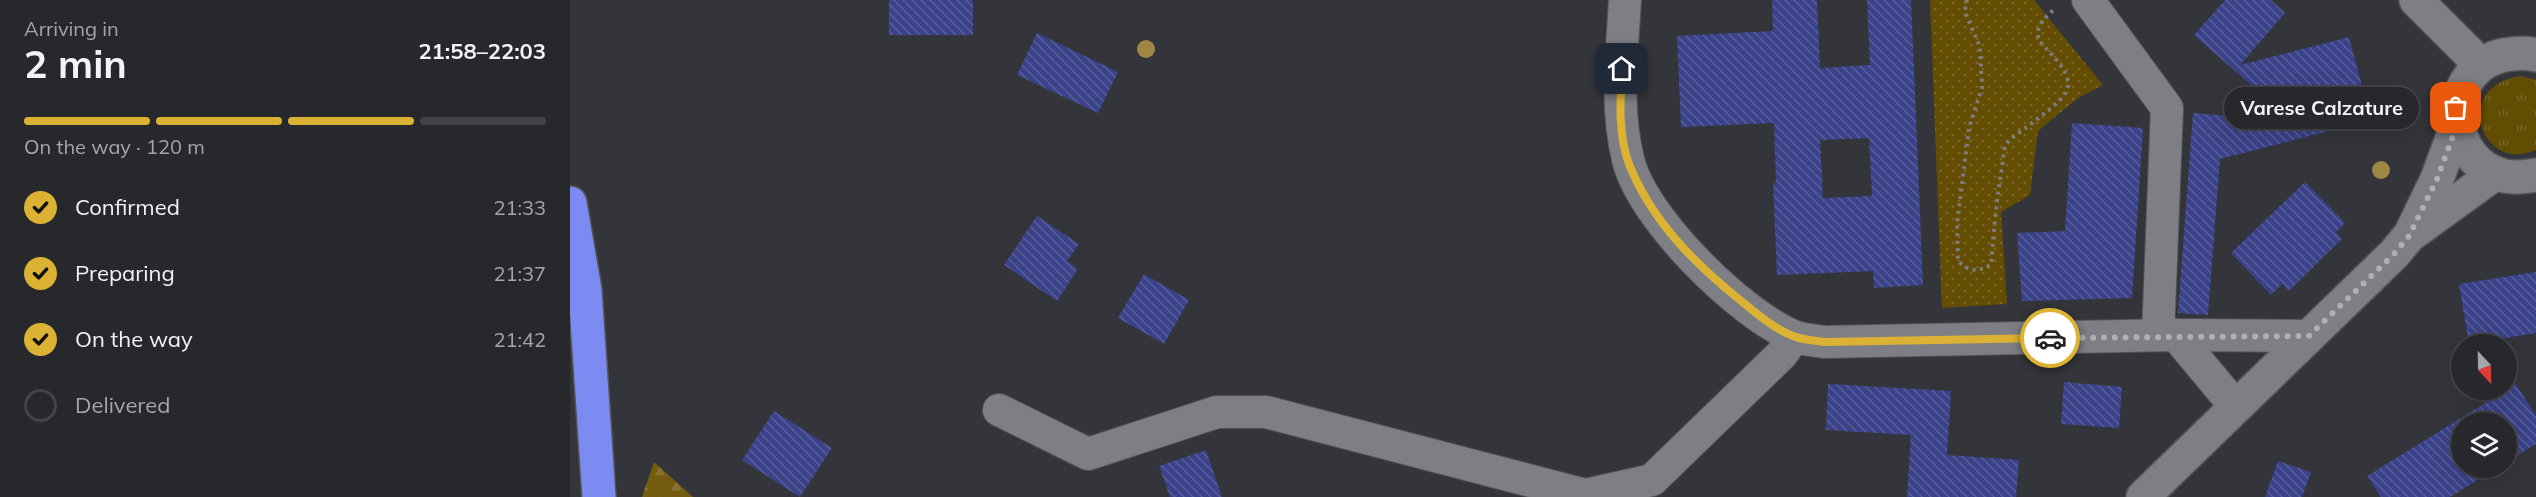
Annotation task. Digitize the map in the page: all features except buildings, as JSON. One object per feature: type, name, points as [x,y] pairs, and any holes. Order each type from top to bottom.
[{"type":"highway","points":[[570,203],[585,290],[599,497]]},
{"type":"main road","points":[[2416,0],[2481,65]]},
{"type":"main road","points":[[2529,47],[2497,56],[2481,65],[2460,92],[2456,108],[2457,125],[2464,146],[2477,162],[2496,173],[2516,178],[2536,175]]},
{"type":"main road","points":[[2143,497],[2394,254],[2409,236],[2437,179],[2457,125]]},
{"type":"main road","points":[[2409,236],[2496,173]]},
{"type":"street","points":[[1624,0],[1620,92],[1622,129],[1628,163],[1645,198],[1671,234],[1705,272],[1768,323],[1794,337],[1824,342],[1858,342],[2167,335],[2309,336]]},
{"type":"street","points":[[2088,0],[2167,108],[2167,335],[2236,407]]},
{"type":"street","points":[[999,410],[1088,454],[1217,412],[1266,412],[1539,491],[1585,495],[1652,480],[1782,354],[1794,337]]},
{"type":"path","points":[[1968,0],[1965,12],[1980,47],[1982,88],[1969,128],[1957,224],[1958,261],[1968,270],[1977,272],[1991,265],[1997,195],[2006,146],[2017,134],[2061,100],[2067,92],[2069,81],[2066,70],[2039,41],[2037,35],[2037,27],[2063,0]]},
{"type":"green space","points":[[1930,0],[2034,0],[2103,85],[2078,98],[2038,131],[2030,195],[2001,212],[2007,304],[1942,308]]},
{"type":"green space","points":[[2522,76],[2536,80],[2536,150],[2516,154],[2500,150],[2488,140],[2481,125],[2480,110],[2486,94],[2500,83]]},
{"type":"green space","points":[[654,462],[693,497],[642,497]]},
{"type":"way so far","points":[[2050,338],[2158,335],[2309,336],[2394,254],[2409,236],[2437,179],[2457,125],[2456,108]]},
{"type":"place","name":"Varese Calzature","points":[[2456,108]]},
{"type":"route","points":[[1622,69],[1620,92],[1622,129],[1628,163],[1645,198],[1671,234],[1705,272],[1768,323],[1794,337],[1824,342],[2050,338]]}]
